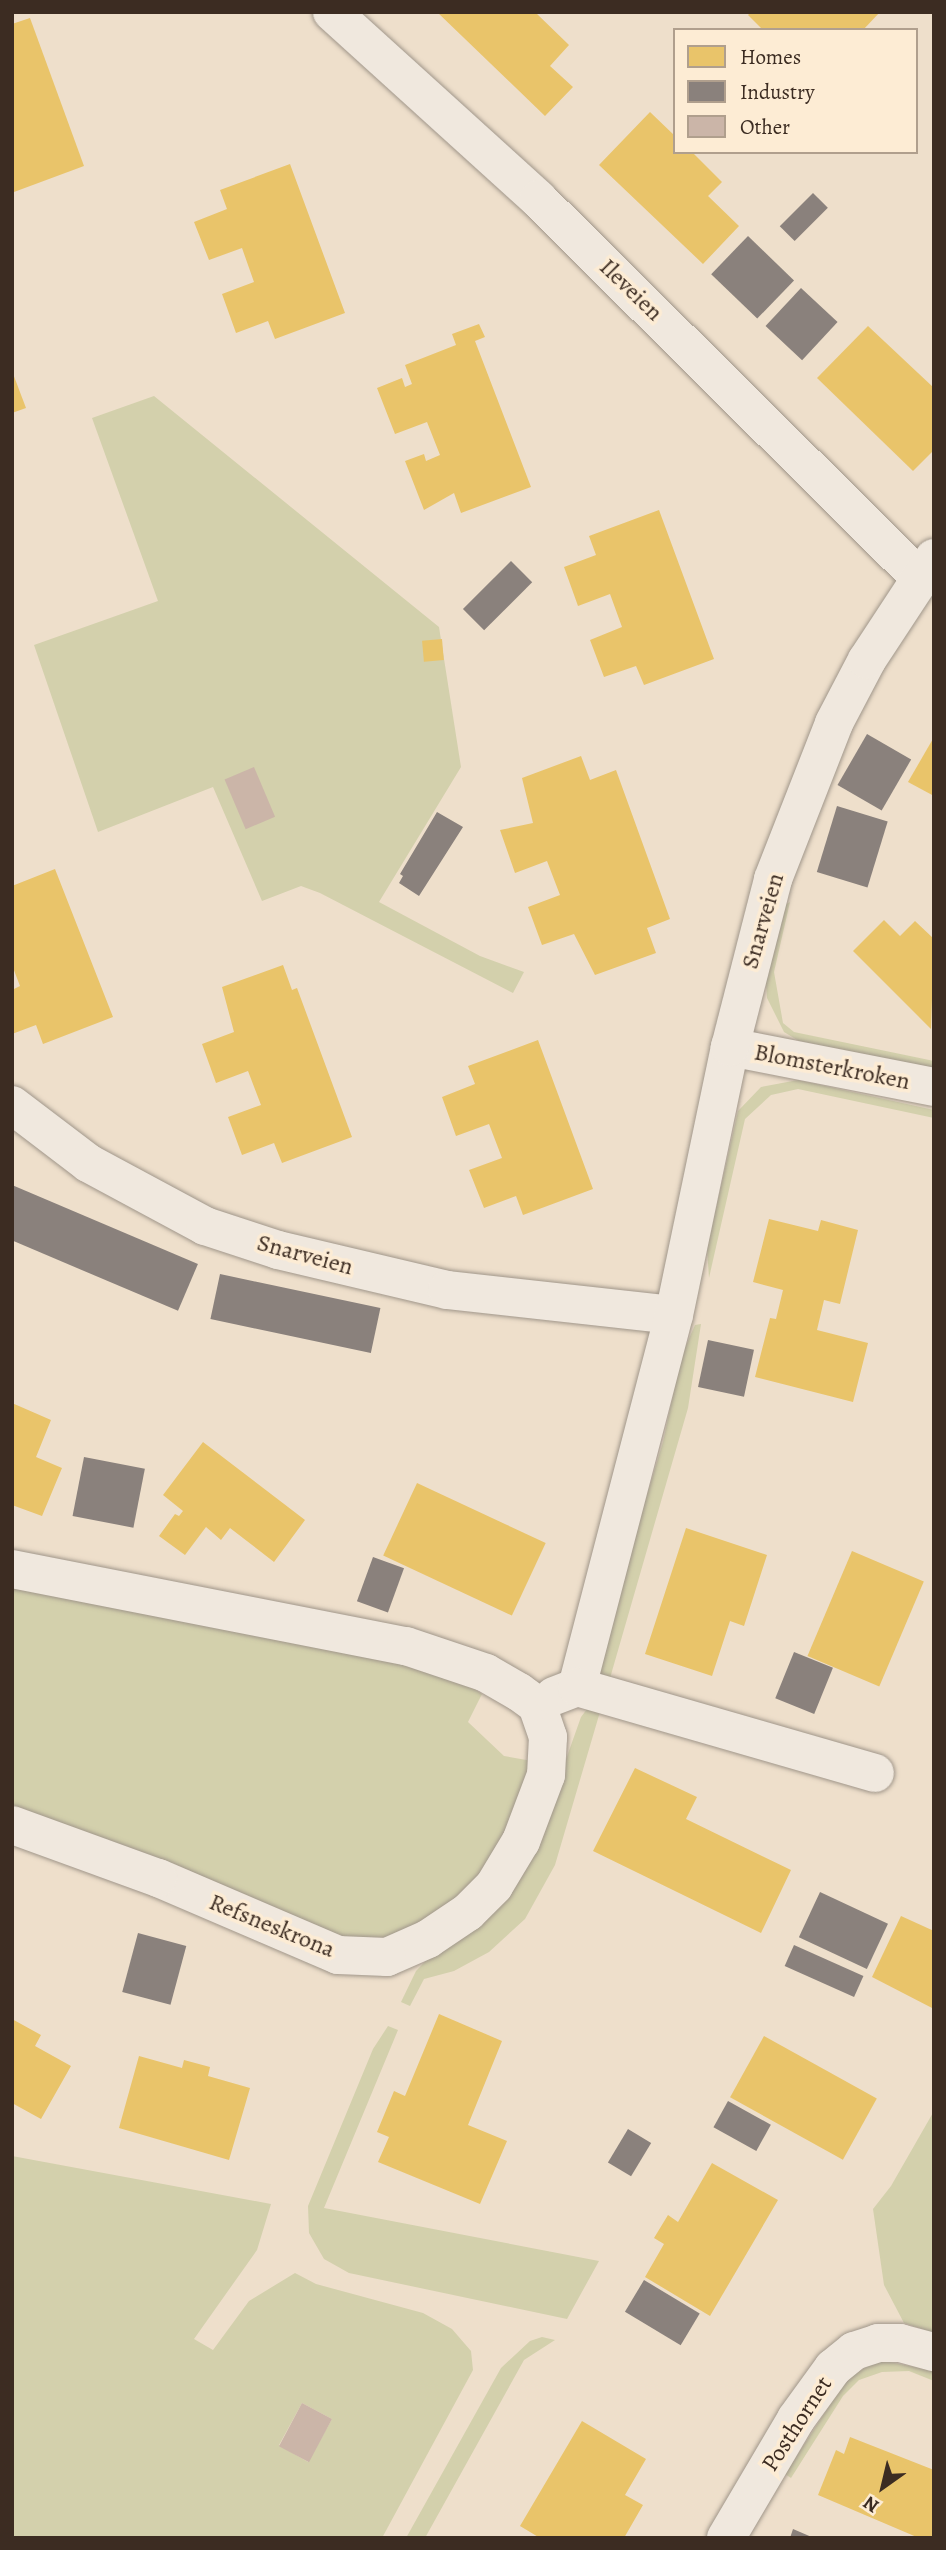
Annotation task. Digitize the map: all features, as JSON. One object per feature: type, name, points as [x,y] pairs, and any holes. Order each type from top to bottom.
[{"type":"street","name":"Ileveien","points":[[332,12],[538,199],[927,568]]},
{"type":"street","name":"Snarveien","points":[[577,1687],[674,1315],[730,1047],[773,879],[802,798],[867,660],[927,568]]},
{"type":"street","name":"Blomsterkroken","points":[[730,1047],[934,1087]]},
{"type":"street","name":"Snarveien","points":[[12,1105],[88,1163],[205,1226],[278,1250],[447,1290],[674,1315]]},
{"type":"street","points":[[12,1569],[406,1646],[486,1673],[537,1705],[577,1687],[875,1773]]},
{"type":"street","name":"Refsneskrona","points":[[12,1825],[158,1878],[338,1955],[387,1957],[428,1939],[468,1912],[494,1886],[522,1841],[546,1775],[548,1737],[537,1705]]},
{"type":"street","name":"Posthornet","points":[[726,2538],[796,2419],[833,2368],[854,2351],[878,2343],[900,2343],[934,2352]]},
{"type":"shaded area","points":[[154,396],[439,627],[461,767],[379,902],[480,956],[524,972],[513,993],[320,893],[301,886],[262,901],[213,787],[98,832],[34,645],[158,601],[92,418]]},
{"type":"shaded area","points":[[790,902],[774,972],[783,1023],[794,1032],[934,1061],[934,1068],[799,1041],[784,1032],[767,998],[766,983],[783,906]]},
{"type":"shaded area","points":[[798,1080],[934,1110],[934,1118],[798,1089],[771,1095],[745,1119],[709,1278],[707,1248],[738,1111],[761,1087]]},
{"type":"shaded area","points":[[701,1324],[688,1408],[608,1685],[596,1680],[608,1624],[663,1442],[681,1357],[695,1325]]},
{"type":"shaded area","points":[[12,1588],[360,1653],[460,1680],[482,1694],[468,1722],[504,1756],[532,1761],[515,1831],[458,1905],[384,1940],[341,1938],[12,1810]]},
{"type":"shaded area","points":[[590,1705],[602,1705],[555,1865],[525,1919],[489,1952],[454,1971],[424,1979],[410,2006],[401,2002],[416,1971],[535,1847],[581,1717]]},
{"type":"shaded area","points":[[388,2026],[398,2030],[324,2208],[599,2261],[567,2319],[349,2273],[324,2259],[309,2233],[308,2206],[373,2049]]},
{"type":"shaded area","points":[[934,2111],[934,2333],[904,2323],[884,2285],[873,2209],[891,2186]]},
{"type":"shaded area","points":[[12,2156],[271,2204],[257,2250],[194,2339],[213,2350],[249,2301],[295,2273],[316,2284],[423,2313],[452,2329],[471,2351],[473,2370],[382,2538],[12,2538]],"holes":[[[302,2403],[332,2419],[308,2462],[279,2445]]]},
{"type":"shaded area","points":[[542,2337],[555,2340],[524,2360],[425,2538],[406,2538],[501,2368],[530,2341]]},
{"type":"shaded area","points":[[880,2360],[934,2371],[934,2381],[909,2371],[882,2372],[859,2380],[843,2396],[791,2478],[785,2474],[848,2377]]},
{"type":"building: Homes","points":[[437,12],[535,12],[569,45],[550,66],[573,87],[545,116]]},
{"type":"building: Homes","points":[[751,12],[880,12],[865,28],[761,28],[748,15]]},
{"type":"building: Homes","points":[[30,18],[84,166],[14,192],[12,24]]},
{"type":"building: Homes","points":[[650,112],[673,134],[673,154],[694,154],[722,182],[708,196],[739,226],[703,264],[599,165]]},
{"type":"building: Homes","points":[[290,164],[345,313],[275,339],[268,321],[236,333],[222,294],[254,282],[242,248],[209,260],[194,222],[227,209],[220,190]]},
{"type":"building: Homes","points":[[479,324],[485,337],[475,341],[531,487],[461,513],[454,493],[424,510],[405,461],[424,454],[426,461],[440,455],[427,422],[395,434],[377,388],[402,378],[405,387],[412,384],[405,365],[456,345],[452,334]]},
{"type":"building: Homes","points":[[868,326],[934,388],[934,450],[913,471],[817,378]]},
{"type":"building: Homes","points":[[12,371],[26,408],[12,413]]},
{"type":"building: Homes","points":[[659,510],[714,659],[644,685],[636,666],[604,677],[590,640],[622,627],[610,594],[578,606],[564,567],[596,555],[589,536]]},
{"type":"building: Homes","points":[[442,639],[444,660],[424,662],[422,641]]},
{"type":"building: Homes","points":[[934,737],[934,796],[908,782]]},
{"type":"building: Homes","points":[[581,756],[590,780],[616,770],[670,919],[647,928],[656,953],[595,975],[574,934],[542,945],[528,907],[560,895],[547,861],[515,873],[500,830],[533,823],[522,778]]},
{"type":"building: Homes","points":[[55,869],[113,1017],[43,1044],[36,1025],[12,1034],[12,990],[20,986],[12,965],[12,886]]},
{"type":"building: Homes","points":[[884,920],[900,936],[915,921],[934,939],[931,1029],[853,951]]},
{"type":"building: Homes","points":[[283,965],[292,990],[297,988],[352,1137],[282,1163],[274,1143],[242,1155],[228,1117],[261,1105],[248,1071],[216,1083],[202,1044],[234,1032],[222,987]]},
{"type":"building: Homes","points":[[538,1040],[593,1189],[523,1215],[516,1196],[484,1208],[469,1170],[502,1158],[489,1124],[456,1136],[442,1097],[475,1084],[468,1066]]},
{"type":"building: Homes","points":[[769,1219],[818,1231],[821,1220],[858,1230],[840,1304],[824,1300],[817,1330],[868,1343],[853,1402],[755,1377],[770,1318],[776,1319],[783,1290],[753,1282]]},
{"type":"building: Homes","points":[[12,1403],[51,1420],[36,1457],[62,1468],[42,1516],[12,1505]]},
{"type":"building: Homes","points":[[203,1442],[305,1520],[274,1562],[230,1528],[221,1540],[206,1527],[185,1555],[159,1536],[175,1514],[179,1516],[183,1511],[163,1495]]},
{"type":"building: Homes","points":[[417,1483],[546,1543],[512,1616],[383,1556]]},
{"type":"building: Homes","points":[[686,1528],[767,1555],[744,1626],[730,1621],[712,1676],[645,1654]]},
{"type":"building: Homes","points":[[852,1551],[924,1581],[879,1686],[807,1656]]},
{"type":"building: Homes","points":[[635,1768],[697,1797],[686,1819],[791,1870],[761,1933],[593,1851]]},
{"type":"building: Homes","points":[[901,1916],[934,1931],[934,2009],[872,1977]]},
{"type":"building: Homes","points":[[439,2014],[502,2041],[468,2125],[507,2141],[480,2204],[378,2162],[389,2137],[377,2132],[394,2091],[405,2096]]},
{"type":"building: Homes","points":[[12,2019],[41,2035],[35,2046],[71,2066],[41,2119],[12,2103]]},
{"type":"building: Homes","points":[[764,2036],[877,2099],[843,2160],[730,2097]]},
{"type":"building: Homes","points":[[139,2056],[182,2068],[184,2060],[210,2067],[208,2076],[250,2088],[229,2160],[119,2128]]},
{"type":"building: Homes","points":[[712,2163],[778,2200],[710,2316],[645,2277],[664,2244],[654,2238],[668,2215],[678,2222]]},
{"type":"building: Homes","points":[[582,2421],[646,2459],[625,2495],[643,2505],[624,2538],[540,2538],[520,2526]]},
{"type":"building: Homes","points":[[850,2437],[934,2470],[934,2538],[919,2538],[818,2495],[836,2450],[844,2454]]},
{"type":"building: Industry","points":[[813,193],[828,208],[795,241],[780,226]]},
{"type":"building: Industry","points":[[748,236],[794,280],[757,319],[711,274]]},
{"type":"building: Industry","points":[[801,288],[838,322],[802,360],[766,326]]},
{"type":"building: Industry","points":[[511,561],[532,582],[484,630],[463,609]]},
{"type":"building: Industry","points":[[867,734],[911,760],[882,811],[838,785]]},
{"type":"building: Industry","points":[[837,806],[888,821],[868,887],[817,872]]},
{"type":"building: Industry","points":[[437,812],[463,827],[419,896],[399,883],[403,876],[400,874]]},
{"type":"building: Industry","points":[[12,1185],[198,1264],[178,1311],[12,1240]]},
{"type":"building: Industry","points":[[220,1274],[380,1308],[371,1353],[210,1319]]},
{"type":"building: Industry","points":[[708,1340],[754,1350],[744,1397],[698,1387]]},
{"type":"building: Industry","points":[[84,1457],[145,1469],[133,1528],[73,1516]]},
{"type":"building: Industry","points":[[373,1557],[404,1568],[388,1612],[357,1601]]},
{"type":"building: Industry","points":[[794,1652],[833,1668],[814,1714],[775,1698]]},
{"type":"building: Industry","points":[[820,1892],[888,1924],[867,1969],[799,1937]]},
{"type":"building: Industry","points":[[138,1933],[186,1946],[171,2005],[122,1992]]},
{"type":"building: Industry","points":[[794,1945],[863,1976],[854,1997],[785,1966]]},
{"type":"building: Industry","points":[[728,2101],[771,2125],[756,2151],[713,2127]]},
{"type":"building: Industry","points":[[628,2129],[651,2143],[631,2176],[608,2162]]},
{"type":"building: Industry","points":[[644,2280],[700,2313],[681,2345],[625,2312]]},
{"type":"building: Industry","points":[[793,2529],[814,2538],[790,2538]]},
{"type":"building: Other","points":[[254,767],[275,817],[246,829],[225,780]]},
{"type":"building: Other","points":[[302,2403],[332,2419],[309,2462],[279,2446]]}]
